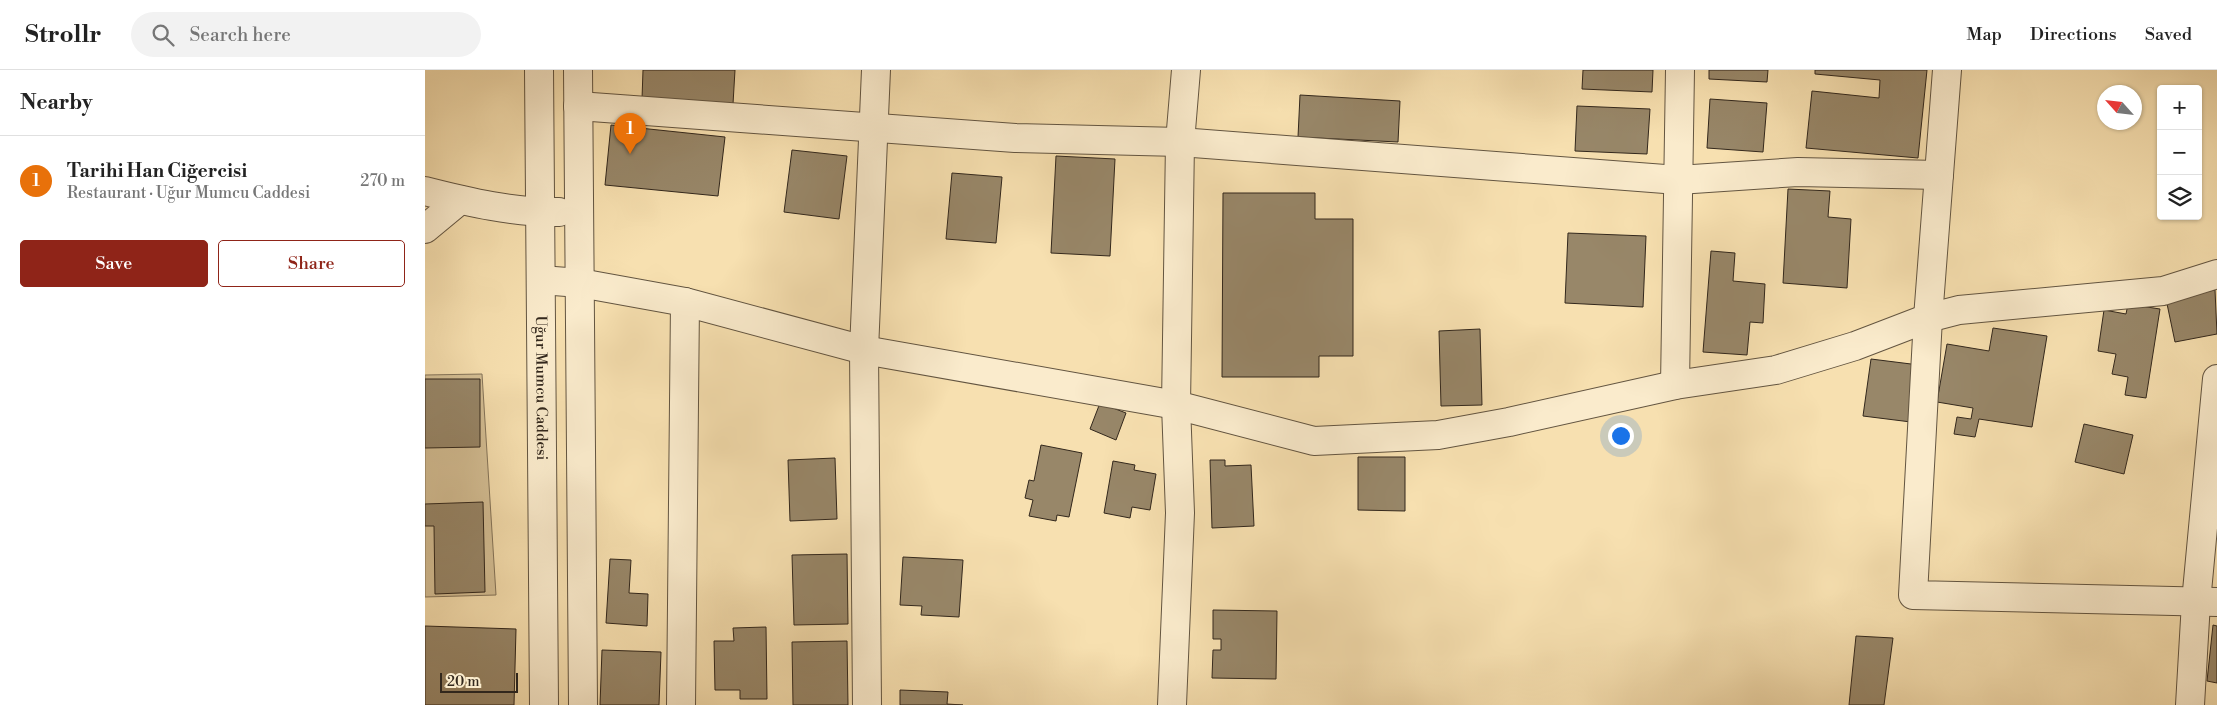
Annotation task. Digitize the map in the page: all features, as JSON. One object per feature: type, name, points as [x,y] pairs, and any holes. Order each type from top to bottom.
[{"type":"street","name":"Uğur Mumcu Caddesi","points":[[539,70],[544,705]]},
{"type":"street","points":[[578,70],[583,705]]},
{"type":"street","points":[[867,705],[864,350],[876,70]]},
{"type":"street","points":[[1172,705],[1180,513],[1176,405],[1180,142],[1185,70]]},
{"type":"street","points":[[1675,385],[1680,70]]},
{"type":"street","points":[[1947,70],[1928,318],[1913,595],[2206,602]]},
{"type":"street","points":[[579,106],[1015,138],[1180,142],[1678,180],[1798,172],[1939,175]]},
{"type":"street","points":[[425,191],[460,200],[540,212],[579,211]]},
{"type":"street","points":[[425,229],[460,200]]},
{"type":"street","points":[[541,280],[580,283],[685,302],[864,350],[1176,405],[1314,441],[1447,433],[1509,422],[1675,385],[1776,370],[1855,346],[1928,318],[1959,310],[2163,291],[2217,274]]},
{"type":"street","points":[[681,705],[685,302]]},
{"type":"street","points":[[2190,705],[2206,602],[2217,379]]},
{"type":"shaded area","points":[[482,374],[496,595],[425,597],[425,375]]},
{"type":"building","points":[[643,70],[735,70],[733,104],[642,99]]},
{"type":"building","points":[[1583,70],[1653,70],[1652,92],[1582,89]]},
{"type":"building","points":[[1709,70],[1768,70],[1767,82],[1709,79]]},
{"type":"building","points":[[1815,70],[1927,70],[1918,158],[1806,148],[1812,91],[1879,98],[1880,80],[1815,74]]},
{"type":"building","points":[[1300,95],[1400,101],[1398,142],[1298,137]]},
{"type":"building","points":[[1710,99],[1767,103],[1763,152],[1707,148]]},
{"type":"building","points":[[1577,106],[1650,109],[1647,154],[1575,151]]},
{"type":"building","points":[[611,125],[725,137],[718,196],[605,185]]},
{"type":"building","points":[[792,150],[847,156],[839,219],[784,212]]},
{"type":"building","points":[[1056,156],[1115,159],[1110,256],[1051,253]]},
{"type":"building","points":[[952,173],[1002,177],[996,243],[946,239]]},
{"type":"building","points":[[1788,189],[1830,191],[1828,217],[1851,219],[1847,288],[1783,283]]},
{"type":"building","points":[[1223,193],[1315,193],[1315,219],[1353,219],[1353,356],[1319,356],[1319,377],[1222,377]]},
{"type":"building","points":[[1568,233],[1646,236],[1643,307],[1565,303]]},
{"type":"building","points":[[1711,251],[1735,253],[1733,281],[1765,284],[1763,323],[1750,322],[1747,355],[1703,352]]},
{"type":"building","points":[[2215,290],[2217,334],[2175,342],[2166,299]]},
{"type":"building","points":[[2128,304],[2160,309],[2146,398],[2125,395],[2128,377],[2112,374],[2116,354],[2098,351],[2104,310],[2126,314]]},
{"type":"building","points":[[1993,328],[2047,336],[2032,427],[1979,419],[1975,437],[1954,434],[1957,417],[1971,419],[1973,408],[1937,402],[1947,344],[1989,351]]},
{"type":"building","points":[[1480,329],[1482,405],[1441,406],[1439,331]]},
{"type":"building","points":[[1871,359],[1919,365],[1911,422],[1863,416]]},
{"type":"building","points":[[425,379],[480,379],[480,447],[425,448]]},
{"type":"building","points":[[1100,403],[1126,413],[1116,440],[1090,429]]},
{"type":"building","points":[[2084,424],[2133,435],[2124,474],[2075,462]]},
{"type":"building","points":[[1041,445],[1082,453],[1069,517],[1057,515],[1056,521],[1029,516],[1033,500],[1025,498],[1029,480],[1034,481]]},
{"type":"building","points":[[1358,457],[1405,457],[1405,511],[1358,510]]},
{"type":"building","points":[[835,458],[837,519],[790,521],[788,460]]},
{"type":"building","points":[[1210,460],[1225,460],[1225,466],[1251,465],[1254,526],[1212,528]]},
{"type":"building","points":[[1113,461],[1135,465],[1134,470],[1156,474],[1150,510],[1132,507],[1130,518],[1104,513]]},
{"type":"building","points":[[483,502],[485,592],[435,594],[434,526],[425,526],[425,504]]},
{"type":"building","points":[[847,554],[848,624],[794,625],[792,555]]},
{"type":"building","points":[[903,557],[963,560],[959,617],[921,615],[922,606],[900,605]]},
{"type":"building","points":[[610,559],[631,560],[629,593],[648,594],[647,626],[606,623]]},
{"type":"building","points":[[1213,610],[1277,611],[1276,679],[1212,678],[1213,650],[1221,650],[1221,639],[1213,639]]},
{"type":"building","points":[[2213,625],[2217,626],[2217,683],[2207,681]]},
{"type":"building","points":[[425,626],[516,629],[514,705],[425,705]]},
{"type":"building","points":[[766,627],[767,699],[740,699],[740,690],[715,690],[714,641],[734,641],[733,628]]},
{"type":"building","points":[[1856,636],[1893,638],[1884,705],[1849,705]]},
{"type":"building","points":[[847,641],[848,705],[793,705],[792,642]]},
{"type":"building","points":[[602,650],[661,652],[659,705],[600,705]]},
{"type":"building","points":[[900,690],[948,692],[947,704],[963,705],[900,705]]},
{"type":"place","name":"Tarihi Han Ciğercisi","points":[[630,154]]}]
